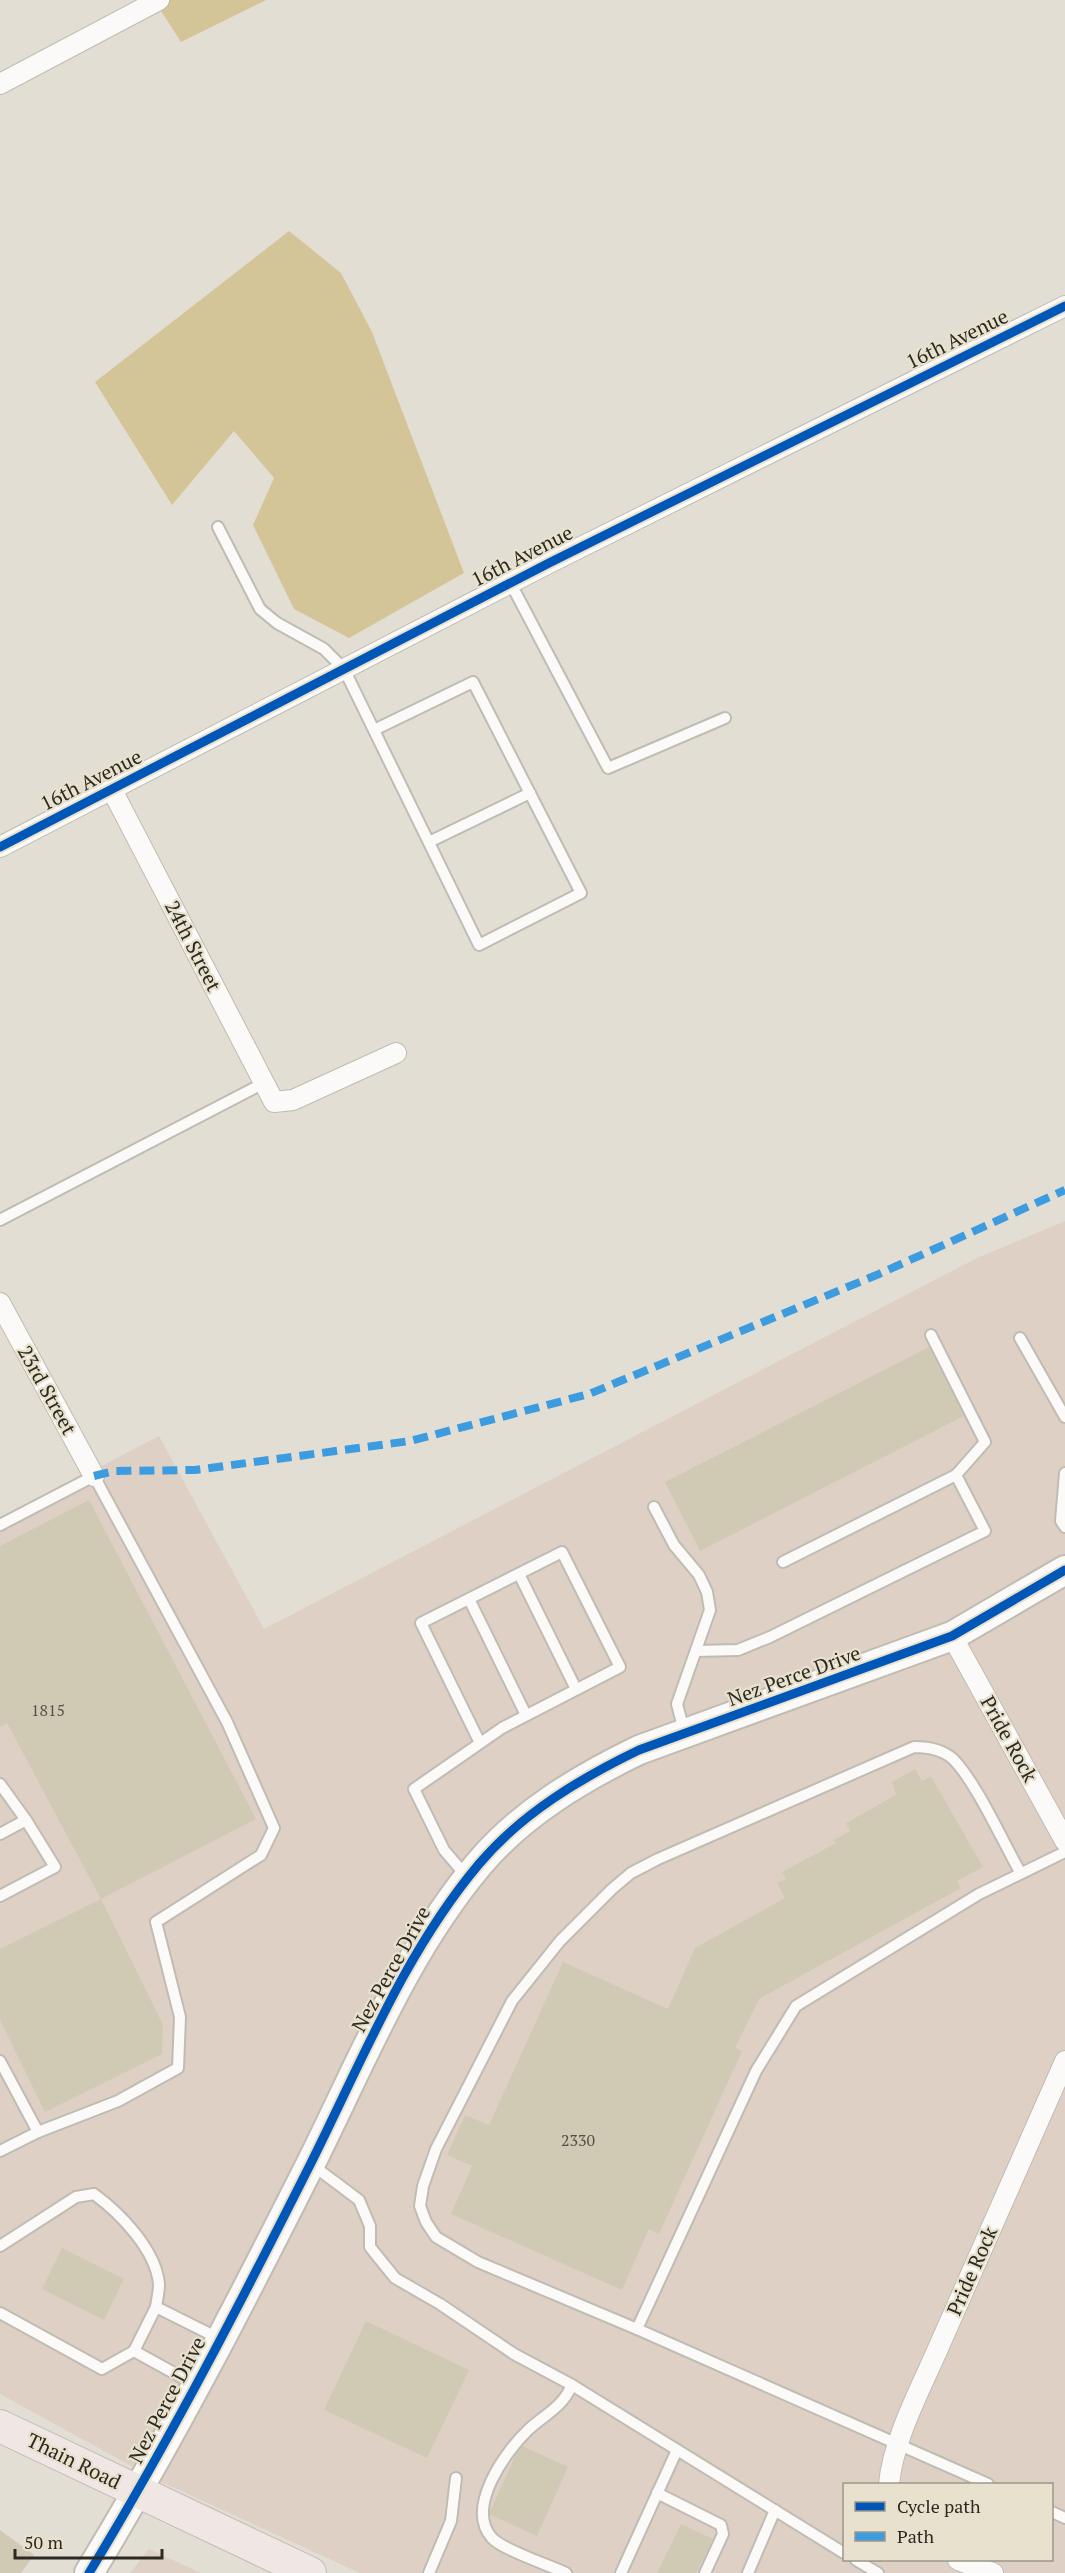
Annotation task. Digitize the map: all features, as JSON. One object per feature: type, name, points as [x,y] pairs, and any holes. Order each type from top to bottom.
[{"type":"main road","name":"Thain Road","points":[[0,2426],[310,2573]]},
{"type":"street","points":[[0,84],[159,0]]},
{"type":"street","name":"16th Avenue","points":[[0,847],[510,582],[1065,306]]},
{"type":"street","name":"24th Street","points":[[112,790],[274,1102],[292,1100],[396,1053]]},
{"type":"street","name":"23rd Street","points":[[0,1303],[94,1476]]},
{"type":"street","name":"Nez Perce Drive","points":[[89,2573],[138,2492],[196,2386],[405,1972],[437,1919],[468,1878],[507,1836],[573,1785],[639,1750],[952,1636],[1065,1570]]},
{"type":"street","name":"Pride Rock","points":[[952,1636],[1065,1841]]},
{"type":"street","name":"Pride Rock","points":[[889,2483],[890,2469],[898,2445],[1065,2061]]},
{"type":"street","points":[[963,2561],[993,2573]]},
{"type":"lane","points":[[218,526],[260,609],[277,623],[324,649],[344,669],[479,945],[581,893],[473,682],[374,730]]},
{"type":"lane","points":[[510,582],[608,768],[725,718]]},
{"type":"lane","points":[[429,842],[530,793]]},
{"type":"lane","points":[[0,1220],[264,1083]]},
{"type":"lane","points":[[783,1562],[956,1475],[985,1442],[931,1335]]},
{"type":"lane","points":[[1020,1338],[1065,1417]]},
{"type":"lane","points":[[1065,1473],[1061,1521],[1065,1527]]},
{"type":"lane","points":[[696,1651],[738,1650],[771,1637],[985,1531],[956,1475]]},
{"type":"lane","points":[[0,1525],[94,1476],[227,1722],[274,1828],[261,1855],[156,1922],[180,2017],[178,2068],[118,2101],[38,2132],[0,2151]]},
{"type":"lane","points":[[654,1507],[674,1545],[699,1575],[707,1592],[710,1610],[677,1704],[685,1735]]},
{"type":"lane","points":[[468,1878],[444,1850],[414,1789],[480,1743],[526,1715],[620,1667],[562,1552],[421,1623],[480,1743]]},
{"type":"lane","points":[[519,1574],[576,1689]]},
{"type":"lane","points":[[469,1599],[526,1715]]},
{"type":"lane","points":[[986,2483],[457,2251],[436,2237],[426,2222],[420,2206],[423,2186],[436,2149],[512,2001],[560,1941],[632,1873],[914,1747],[928,1748],[952,1758],[965,1774],[1020,1872]]},
{"type":"lane","points":[[0,1784],[55,1867],[0,1896]]},
{"type":"lane","points":[[0,1834],[26,1820]]},
{"type":"lane","points":[[637,2329],[756,2071],[796,2006],[1020,1872],[1065,1852]]},
{"type":"lane","points":[[2,2069],[38,2132]]},
{"type":"lane","points":[[310,2164],[359,2200],[370,2226],[370,2247],[395,2278],[440,2304],[514,2354],[572,2385],[843,2552]]},
{"type":"lane","points":[[0,2246],[76,2197],[94,2194],[112,2207],[155,2266],[159,2285],[156,2307],[134,2351],[102,2369],[0,2313]]},
{"type":"lane","points":[[156,2307],[220,2339]]},
{"type":"lane","points":[[134,2351],[196,2386]]},
{"type":"lane","points":[[563,2572],[498,2543],[485,2526],[483,2503],[507,2453],[533,2425],[563,2403],[572,2385]]},
{"type":"lane","points":[[621,2573],[677,2450]]},
{"type":"lane","points":[[429,2573],[451,2521],[456,2478]]},
{"type":"lane","points":[[657,2493],[721,2524],[723,2534],[705,2573]]},
{"type":"lane","points":[[748,2573],[775,2510]]},
{"type":"lane","points":[[859,2561],[878,2573]]},
{"type":"shaded area","points":[[154,0],[266,0],[181,42]]},
{"type":"shaded area","points":[[289,231],[341,273],[372,332],[464,573],[349,638],[294,609],[253,525],[274,478],[234,431],[172,505],[95,382]]},
{"type":"shaded area","points":[[1065,1221],[1065,2573],[360,2573],[157,2480],[0,2394],[0,1519],[159,1436],[264,1629],[975,1259]]},
{"type":"shaded area","points":[[149,2549],[201,2573],[130,2573]]},
{"type":"building","points":[[929,1347],[964,1416],[700,1551],[665,1482]]},
{"type":"building","points":[[89,1500],[256,1819],[101,1899],[7,1723],[0,1727],[0,1546]]},
{"type":"building","points":[[915,1769],[922,1781],[931,1776],[983,1867],[957,1881],[961,1888],[759,1999],[735,2048],[742,2051],[659,2234],[649,2229],[622,2290],[451,2214],[472,2166],[447,2155],[465,2115],[489,2125],[563,1962],[668,2009],[695,1948],[785,1898],[777,1883],[786,1879],[782,1872],[836,1843],[834,1840],[850,1831],[846,1823],[896,1795],[892,1782]]},
{"type":"building","points":[[101,1899],[163,2025],[162,2054],[45,2112],[0,2020],[0,1949]]},
{"type":"building","points":[[62,2248],[124,2279],[104,2320],[42,2289]]},
{"type":"building","points":[[366,2321],[469,2370],[427,2458],[324,2410]]},
{"type":"building","points":[[520,2445],[568,2467],[537,2536],[489,2514]]},
{"type":"building","points":[[681,2524],[713,2539],[696,2573],[657,2573]]},
{"type":"building","points":[[0,2530],[34,2555],[21,2573],[0,2573]]},
{"type":"marked path","points":[[94,1476],[114,1471],[195,1470],[410,1441],[589,1394],[879,1274],[1065,1190]]},
{"type":"cycle path","points":[[0,847],[549,563],[1065,306]]},
{"type":"cycle path","points":[[89,2573],[148,2472],[231,2319],[407,1970],[453,1898],[496,1846],[553,1798],[639,1750],[952,1636],[1065,1570]]}]
